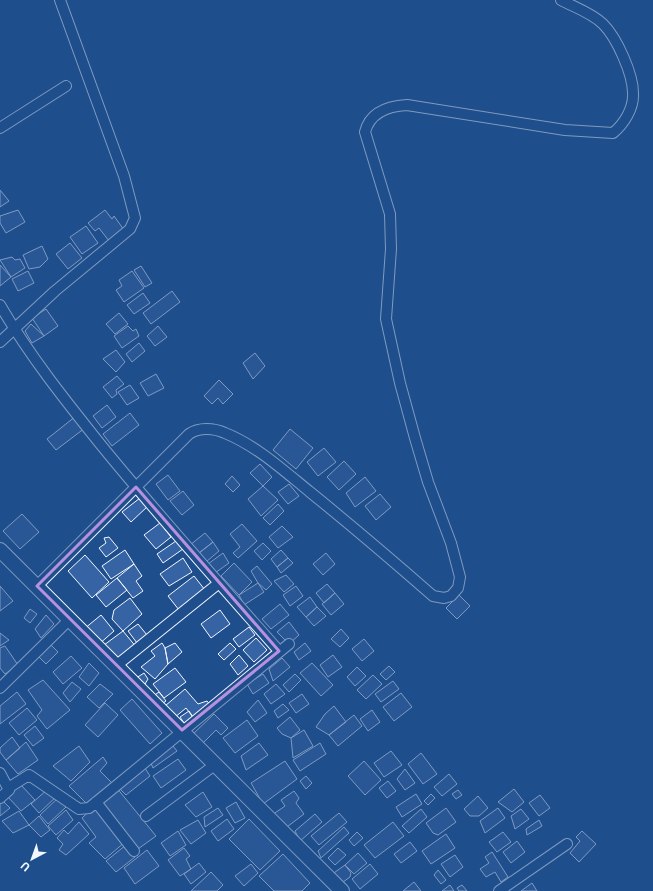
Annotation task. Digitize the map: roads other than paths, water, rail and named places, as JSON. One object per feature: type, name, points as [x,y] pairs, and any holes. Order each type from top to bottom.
[{"type":"main road","points":[[0,550],[342,891]]},
{"type":"street","points":[[0,342],[55,291],[130,230],[134,223],[134,213],[124,176],[60,0]]},
{"type":"street","points":[[36,586],[194,431],[212,429],[224,432],[266,456],[363,535],[433,596],[444,598],[451,596],[458,588],[460,577],[451,543],[428,482],[415,438],[400,382],[386,319],[391,249],[390,214],[365,132],[369,121],[383,109],[408,105],[565,130],[613,133],[622,126],[630,110],[633,94],[626,63],[614,39],[603,24],[561,0]]},
{"type":"street","points":[[0,128],[66,86]]},
{"type":"street","points":[[0,305],[14,329],[55,387],[136,487],[279,651]]},
{"type":"street","points":[[117,665],[219,583]]},
{"type":"street","points":[[0,688],[70,619]]},
{"type":"street","points":[[8,788],[26,775],[29,775],[79,810],[85,810],[289,644]]},
{"type":"street","points":[[146,816],[216,764]]},
{"type":"street","points":[[0,773],[8,788],[7,794],[0,798]]},
{"type":"street","points":[[96,802],[134,851]]},
{"type":"street","points":[[499,891],[567,844]]}]
